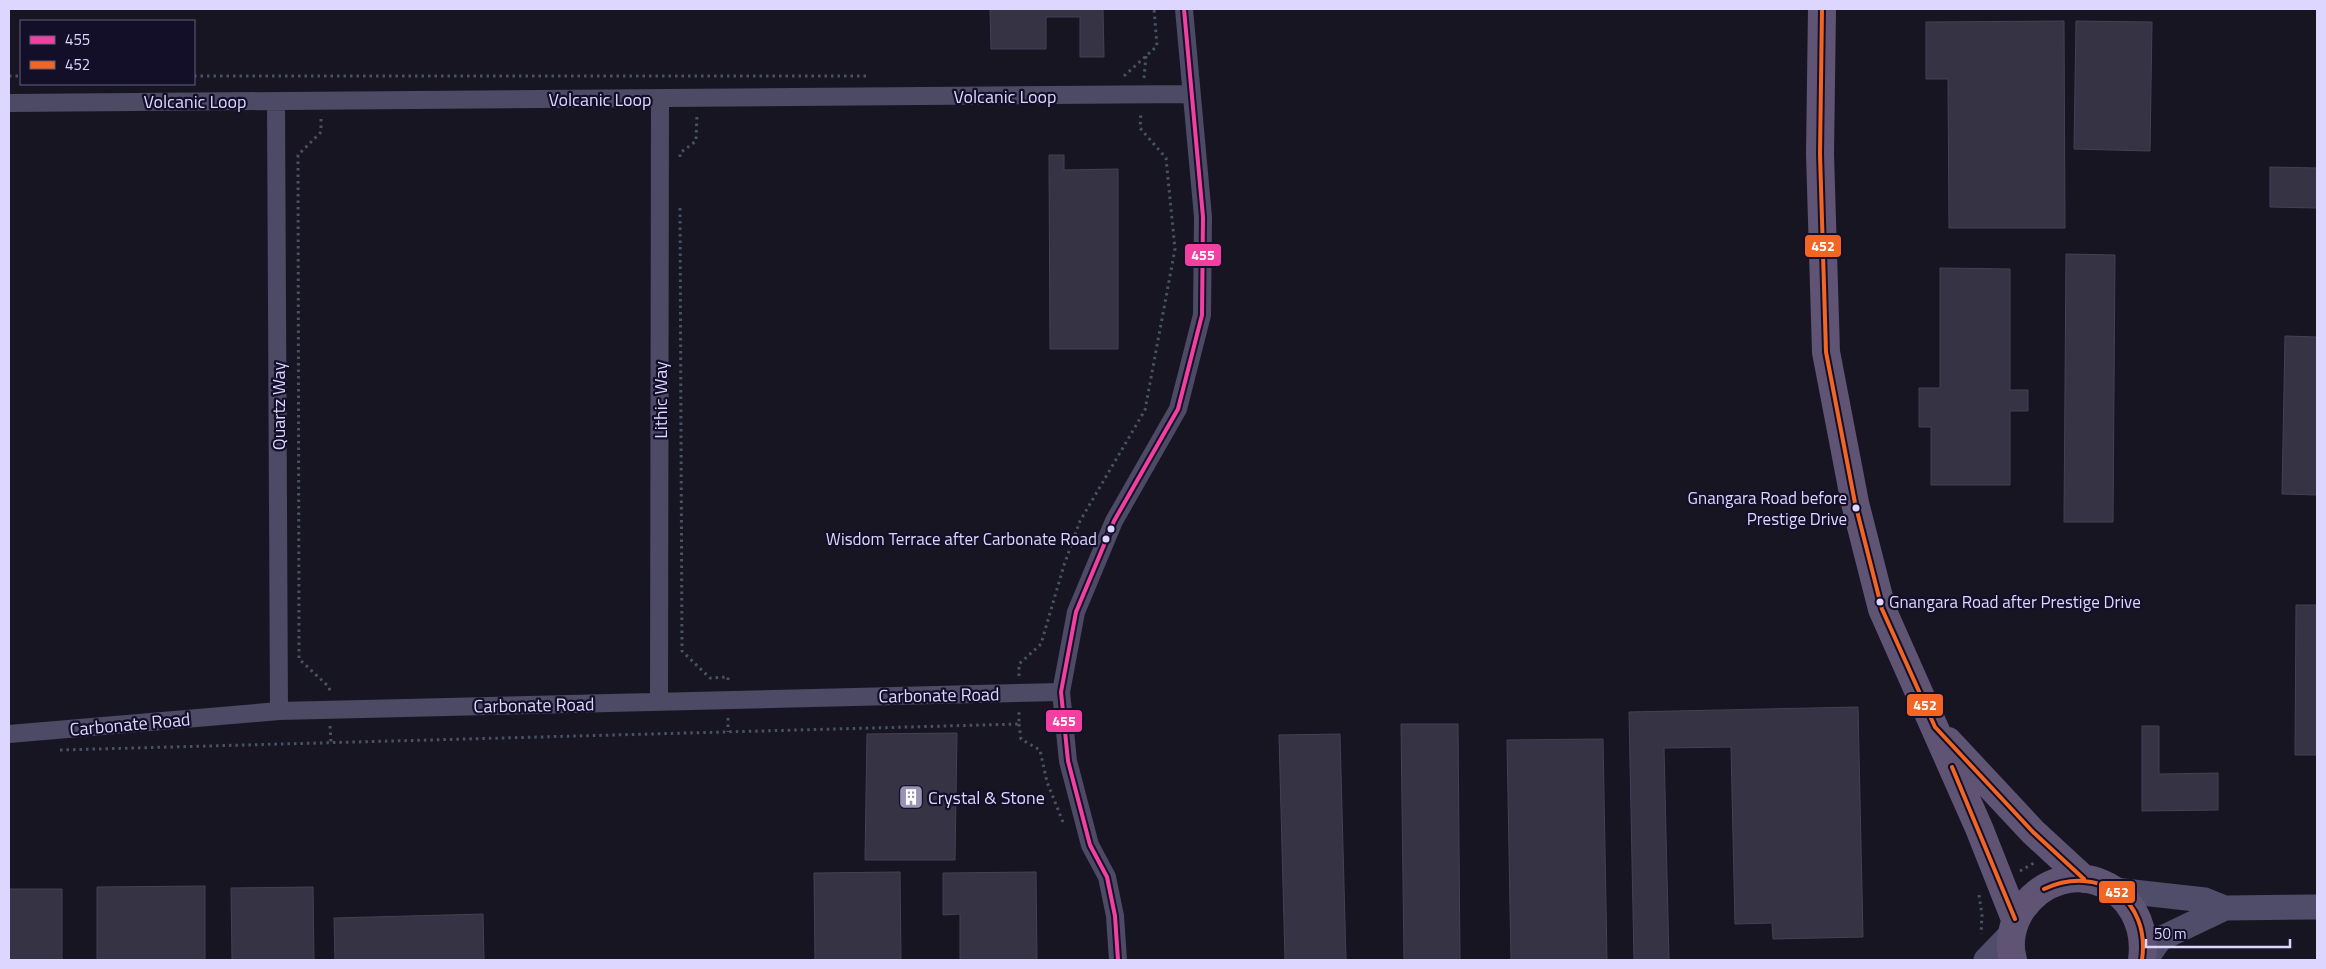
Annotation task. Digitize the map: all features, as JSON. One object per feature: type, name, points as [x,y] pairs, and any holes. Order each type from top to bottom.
[{"type":"main road","points":[[1822,9],[1820,154],[1826,352],[1855,503],[1882,609],[1979,828],[2014,925]]},
{"type":"main road","points":[[1935,727],[2033,832],[2084,879]]},
{"type":"main road","points":[[2013,960],[2010,948],[2014,925],[2032,896],[2056,882],[2084,879],[2100,882],[2115,890],[2130,904],[2140,923],[2144,943],[2144,960]]},
{"type":"street","points":[[1118,960],[1115,916],[1107,877],[1090,845],[1068,761],[1061,692],[1076,612],[1114,521],[1178,409],[1202,314],[1203,217],[1184,9]]},
{"type":"street","name":"Volcanic Loop","points":[[9,103],[1191,94]]},
{"type":"street","name":"Lithic Way","points":[[659,702],[660,98]]},
{"type":"street","name":"Quartz Way","points":[[276,101],[280,711]]},
{"type":"street","name":"Carbonate Road","points":[[9,734],[280,711],[1061,692]]},
{"type":"street","points":[[2115,890],[2205,900],[2225,908],[2317,907]]},
{"type":"street","points":[[2144,960],[2160,939],[2225,908]]},
{"type":"street","points":[[1986,960],[2014,925]]},
{"type":"path","points":[[1116,76],[1126,76],[1157,46],[1154,9]]},
{"type":"path","points":[[58,750],[1019,724],[1019,664],[1041,644],[1064,565],[1080,521],[1145,410],[1175,249],[1166,158],[1140,128],[1146,56]]},
{"type":"path","points":[[195,76],[867,76]]},
{"type":"path","points":[[320,76],[321,132],[298,155],[299,659],[330,687],[331,743]]},
{"type":"path","points":[[680,163],[680,153],[696,141],[698,76]]},
{"type":"path","points":[[680,203],[682,651],[710,678],[728,677],[728,732]]},
{"type":"building","points":[[990,9],[1103,9],[1104,57],[1080,57],[1080,17],[1046,17],[1046,49],[991,49]]},
{"type":"building","points":[[2064,21],[2065,228],[1949,228],[1948,79],[1926,79],[1926,22]]},
{"type":"building","points":[[2076,21],[2152,22],[2150,151],[2074,149]]},
{"type":"building","points":[[1049,155],[1064,155],[1064,170],[1118,169],[1118,349],[1050,349]]},
{"type":"building","points":[[2270,167],[2317,168],[2317,208],[2270,207]]},
{"type":"building","points":[[2066,254],[2115,255],[2113,522],[2064,522]]},
{"type":"building","points":[[1940,268],[2010,269],[2010,390],[2028,390],[2028,411],[2010,411],[2010,485],[1931,485],[1931,427],[1919,427],[1919,388],[1940,388]]},
{"type":"building","points":[[2285,336],[2317,337],[2317,495],[2282,494]]},
{"type":"building","points":[[2296,605],[2317,605],[2317,755],[2295,755]]},
{"type":"building","points":[[1858,707],[1863,937],[1773,939],[1772,923],[1735,924],[1731,747],[1664,748],[1669,960],[1634,960],[1629,712]]},
{"type":"building","points":[[1401,724],[1458,724],[1460,960],[1404,960]]},
{"type":"building","points":[[2142,726],[2159,726],[2159,774],[2218,773],[2218,810],[2142,811]]},
{"type":"building","name":"Crystal & Stone","points":[[957,733],[955,860],[865,860],[867,734]]},
{"type":"building","points":[[1340,734],[1346,960],[1285,960],[1279,735]]},
{"type":"building","points":[[1603,739],[1607,960],[1511,960],[1507,740]]},
{"type":"building","points":[[900,872],[901,960],[815,960],[814,873]]},
{"type":"building","points":[[1036,872],[1037,960],[960,960],[960,914],[943,915],[943,873]]},
{"type":"building","points":[[205,886],[205,960],[97,960],[97,887]]},
{"type":"building","points":[[313,887],[314,960],[232,960],[231,888]]},
{"type":"building","points":[[9,889],[62,889],[62,960],[9,960]]},
{"type":"building","points":[[483,914],[484,960],[335,960],[334,918]]},
{"type":"transit line","name":"455","points":[[1118,960],[1115,916],[1107,877],[1090,845],[1068,761],[1061,692],[1076,612],[1114,521],[1178,409],[1202,315],[1203,217],[1184,9]]},
{"type":"transit line","name":"452","points":[[1822,9],[1820,154],[1826,352],[1855,503],[1882,609],[1935,727],[2033,832],[2084,879]]},
{"type":"transit line","name":"452","points":[[1952,767],[2015,919]]},
{"type":"transit line","name":"452","points":[[2044,889],[2064,882],[2083,881],[2101,884],[2117,892],[2129,904],[2138,920],[2143,938],[2142,960]]},
{"type":"place","name":"Gnangara Road before Prestige Drive","points":[[1856,508]]},
{"type":"place","name":"Wisdom Terrace after Carbonate Road","points":[[1106,539]]},
{"type":"place","name":"Gnangara Road after Prestige Drive","points":[[1880,602]]},
{"type":"place","name":"Crystal & Stone","points":[[911,797]]}]
